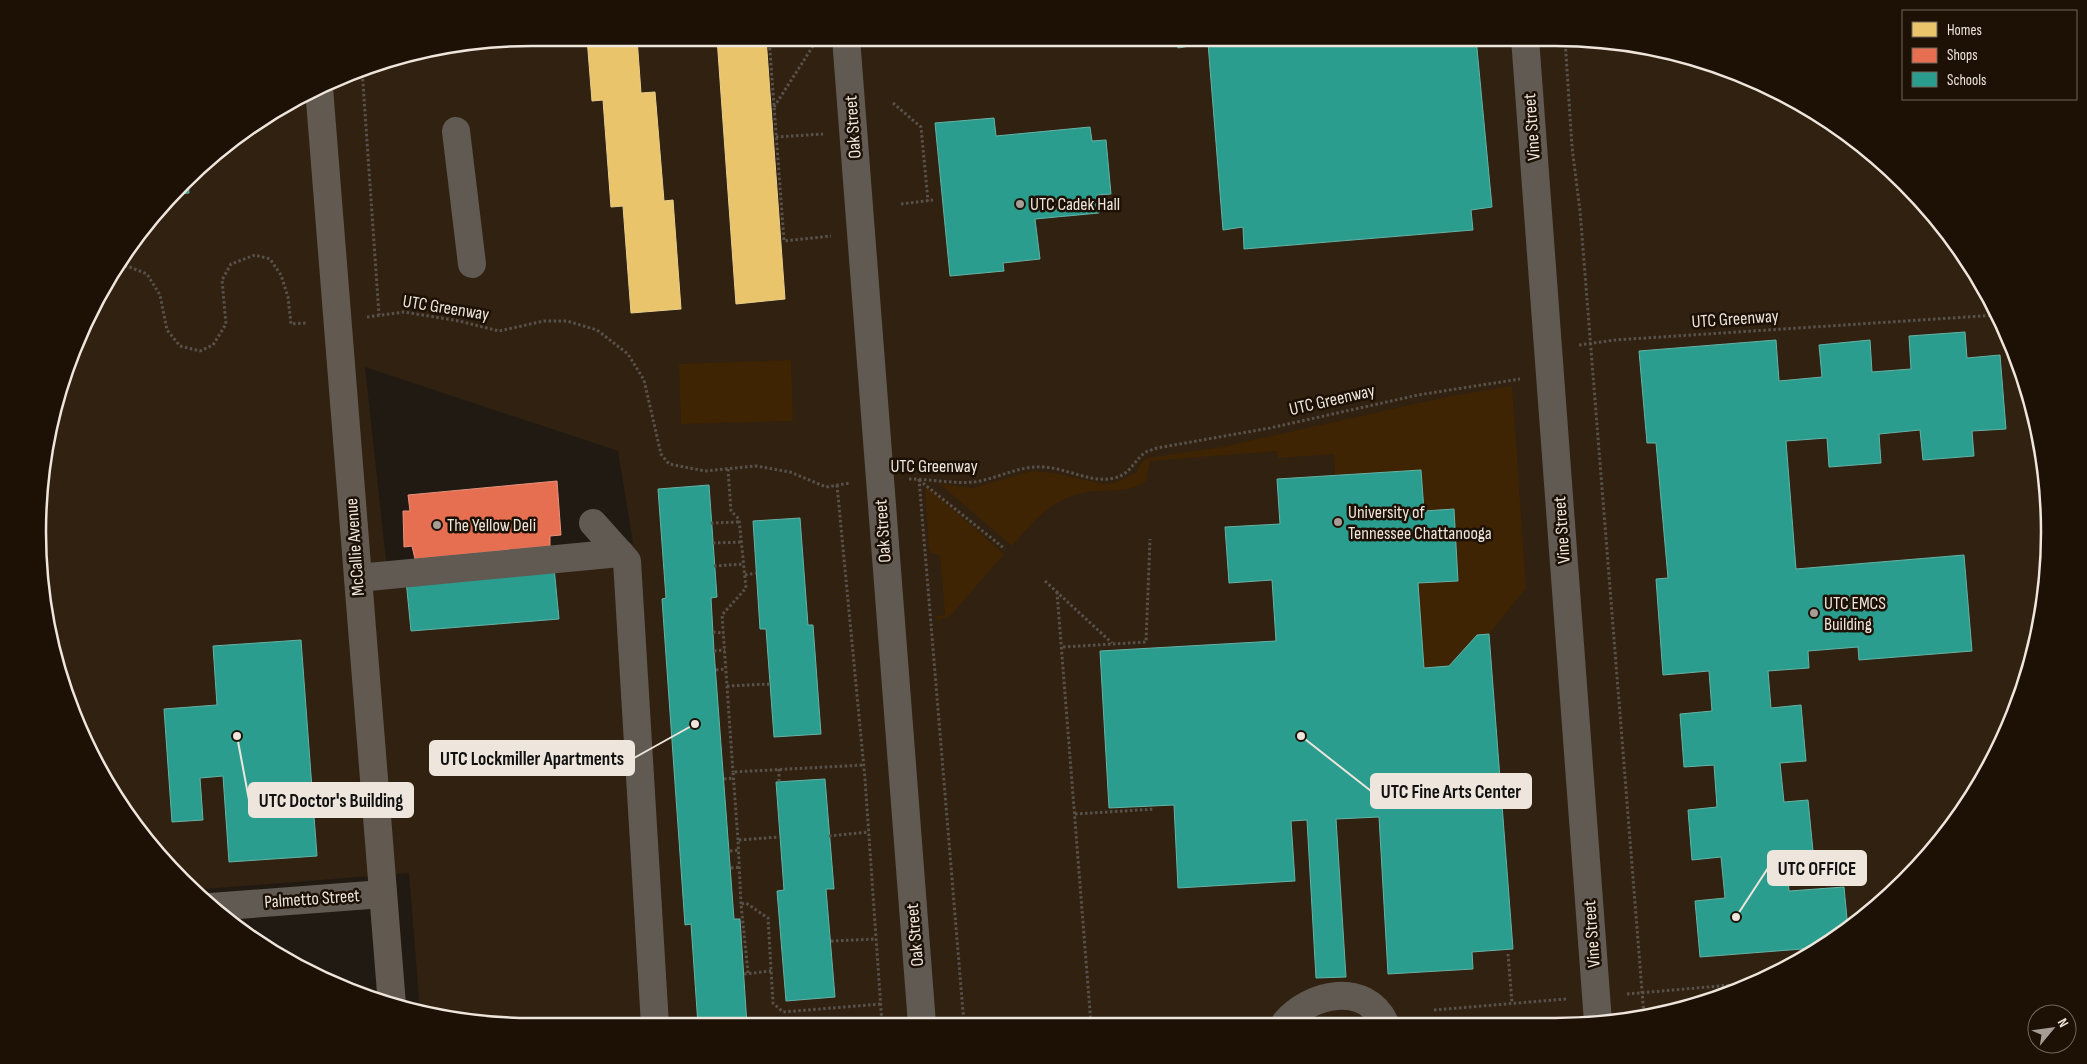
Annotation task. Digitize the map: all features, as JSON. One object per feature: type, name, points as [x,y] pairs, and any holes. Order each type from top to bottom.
[{"type":"main road","name":"McCallie Avenue","points":[[320,95],[391,997]]},
{"type":"street","name":"Oak Street","points":[[847,46],[922,1018]]},
{"type":"street","name":"Vine Street","points":[[1526,46],[1598,1016]]},
{"type":"street","points":[[456,131],[472,264]]},
{"type":"street","points":[[593,523],[627,561],[656,1018]]},
{"type":"street","points":[[358,578],[620,553]]},
{"type":"street","name":"Palmetto Street","points":[[223,906],[383,894]]},
{"type":"street","points":[[1291,1018],[1304,1007],[1319,999],[1338,995],[1355,996],[1368,1002],[1382,1018]]},
{"type":"path","points":[[770,46],[784,241],[832,236]]},
{"type":"path","points":[[774,107],[813,46]]},
{"type":"path","points":[[1566,46],[1572,147],[1580,211],[1643,1009]]},
{"type":"path","points":[[363,77],[379,315]]},
{"type":"path","points":[[893,103],[921,127],[930,201],[901,204]]},
{"type":"path","points":[[776,137],[824,134]]},
{"type":"path","name":"UTC Greenway","points":[[125,266],[147,274],[160,295],[167,330],[180,346],[200,351],[213,345],[226,324],[222,280],[231,264],[254,255],[270,259],[281,275],[288,297],[291,324],[404,312],[458,321],[498,331],[544,321],[567,321],[597,330],[628,354],[644,380],[661,454],[669,464],[705,471],[756,466],[790,472],[826,487],[879,480],[919,479],[971,482],[991,479],[1013,470],[1037,467],[1059,468],[1102,480],[1118,478],[1131,469],[1143,453],[1157,448],[1270,428],[1418,395],[1520,379],[1520,370]]},
{"type":"path","name":"UTC Greenway","points":[[1549,349],[1615,340],[1991,316]]},
{"type":"path","points":[[728,469],[731,511],[740,522],[746,588],[722,615],[746,974],[771,972]]},
{"type":"path","points":[[919,479],[1005,550]]},
{"type":"path","points":[[919,479],[964,1018]]},
{"type":"path","points":[[837,485],[864,764],[882,1018]]},
{"type":"path","points":[[711,523],[740,522]]},
{"type":"path","points":[[1062,647],[1146,642],[1150,539]]},
{"type":"path","points":[[713,544],[742,542]]},
{"type":"path","points":[[714,566],[744,564]]},
{"type":"path","points":[[745,575],[756,573]]},
{"type":"path","points":[[1045,581],[1112,643]]},
{"type":"path","points":[[1057,592],[1091,1018]]},
{"type":"path","points":[[713,632],[724,633]]},
{"type":"path","points":[[714,651],[725,650]]},
{"type":"path","points":[[716,670],[726,669]]},
{"type":"path","points":[[727,686],[770,684]]},
{"type":"path","points":[[733,772],[864,764]]},
{"type":"path","points":[[779,769],[779,782]]},
{"type":"path","points":[[724,779],[733,778]]},
{"type":"path","points":[[1075,814],[1156,810]]},
{"type":"path","points":[[829,836],[869,832]]},
{"type":"path","points":[[738,840],[780,837]]},
{"type":"path","points":[[730,851],[739,850]]},
{"type":"path","points":[[731,868],[740,867]]},
{"type":"path","points":[[741,904],[746,903],[768,918],[774,1003],[782,1012],[881,1004]]},
{"type":"path","points":[[831,942],[876,940]]},
{"type":"path","points":[[1508,954],[1512,1003]]},
{"type":"shaded area","name":"University of Tennessee Chattanooga","points":[[532,46],[1555,46],[1618,50],[1650,56],[1711,72],[1770,96],[1825,128],[1875,167],[1920,212],[1940,236],[1976,289],[2004,346],[2024,406],[2037,469],[2040,500],[2040,564],[2037,595],[2024,658],[2015,688],[1991,747],[1976,775],[1959,802],[1920,852],[1875,897],[1851,917],[1798,953],[1770,968],[1741,981],[1681,1001],[1618,1014],[1555,1018],[532,1018],[469,1014],[419,1004],[409,873],[204,889],[167,852],[128,802],[96,747],[83,718],[63,658],[56,627],[50,595],[46,532],[50,469],[63,406],[72,376],[96,317],[111,289],[147,236],[167,212],[212,167],[262,128],[317,96],[346,83],[406,63],[469,50]],"holes":[[[365,367],[618,451],[633,543],[387,569]]]},
{"type":"shaded area","points":[[791,360],[793,421],[681,424],[679,364]]},
{"type":"shaded area","points":[[1512,386],[1526,588],[1489,634],[1477,635],[1449,666],[1424,668],[1418,583],[1458,581],[1454,509],[1424,511],[1421,470],[1335,475],[1334,454],[1278,458],[1277,451],[1150,461],[1146,481],[1123,490],[1083,493],[1061,501],[1043,513],[1012,546],[940,484],[973,488],[1032,471],[1053,473],[1104,484],[1114,483],[1136,473],[1141,463],[1147,458],[1222,447],[1446,397]]},
{"type":"shaded area","points":[[928,488],[1004,554],[951,615],[937,621],[936,616],[945,615],[940,555],[932,554],[929,548],[925,489]]},
{"type":"building: Homes","points":[[588,46],[638,46],[641,93],[655,92],[664,201],[673,200],[681,309],[631,313],[623,206],[611,207],[603,100],[592,101]]},
{"type":"building: Homes","points":[[718,46],[767,46],[785,299],[736,304]]},
{"type":"building: Shops","points":[[557,481],[561,535],[550,536],[550,546],[415,559],[412,546],[404,547],[403,511],[410,511],[408,495]]},
{"type":"building: Schools","points":[[1208,46],[1477,46],[1492,207],[1471,210],[1473,230],[1244,249],[1243,227],[1223,230]]},
{"type":"building: Schools","name":"UTC Cadek Hall","points":[[994,118],[996,136],[1090,127],[1092,141],[1106,140],[1111,194],[1097,195],[1099,213],[1035,219],[1040,259],[1003,263],[1004,271],[950,276],[935,123]]},
{"type":"building: Schools","name":"UTC EMCS Building","points":[[1965,332],[1967,358],[2000,355],[2006,429],[1972,431],[1974,456],[1923,460],[1920,430],[1879,434],[1881,463],[1829,467],[1827,438],[1786,441],[1796,569],[1964,555],[1972,651],[1859,660],[1858,647],[1808,651],[1809,668],[1768,671],[1771,708],[1801,705],[1806,761],[1780,763],[1784,802],[1808,800],[1813,851],[1786,853],[1789,891],[1844,887],[1847,920],[1805,949],[1700,957],[1695,901],[1725,898],[1721,857],[1692,860],[1688,810],[1717,807],[1714,765],[1684,767],[1680,714],[1712,711],[1709,671],[1663,675],[1656,579],[1668,578],[1656,443],[1647,443],[1639,351],[1776,340],[1779,381],[1822,377],[1819,345],[1870,340],[1872,372],[1911,369],[1909,336]]},
{"type":"building: Schools","points":[[1421,470],[1424,511],[1454,509],[1458,581],[1418,583],[1424,668],[1449,666],[1477,635],[1489,634],[1513,949],[1472,952],[1473,969],[1388,974],[1379,817],[1336,819],[1346,977],[1316,978],[1307,820],[1291,821],[1295,881],[1178,888],[1174,805],[1109,808],[1100,651],[1276,641],[1272,580],[1229,583],[1225,527],[1280,524],[1277,479]]},
{"type":"building: Schools","points":[[709,485],[717,597],[711,598],[714,651],[734,919],[740,919],[747,1018],[698,1018],[691,924],[685,925],[662,599],[666,598],[658,489]]},
{"type":"building: Schools","points":[[800,518],[808,625],[813,625],[821,734],[774,737],[766,629],[760,629],[753,521]]},
{"type":"building: Schools","points":[[554,567],[559,619],[411,631],[406,580]]},
{"type":"building: Schools","points":[[301,640],[317,856],[229,862],[223,776],[200,778],[203,820],[172,822],[164,709],[217,705],[213,646]]},
{"type":"building: Schools","points":[[825,779],[834,889],[826,889],[835,997],[786,1001],[777,891],[784,890],[776,782]]},
{"type":"place","name":"UTC Cadek Hall","points":[[1020,204]]},
{"type":"place","name":"University of Tennessee Chattanooga","points":[[1338,522]]},
{"type":"place","name":"The Yellow Deli","points":[[437,525]]},
{"type":"place","name":"UTC EMCS Building","points":[[1814,613]]},
{"type":"place","name":"UTC Lockmiller Apartments","points":[[695,724]]},
{"type":"place","name":"UTC Doctor's Building","points":[[237,736]]},
{"type":"place","name":"UTC Fine Arts Center","points":[[1301,736]]},
{"type":"place","name":"UTC OFFICE","points":[[1736,917]]}]
